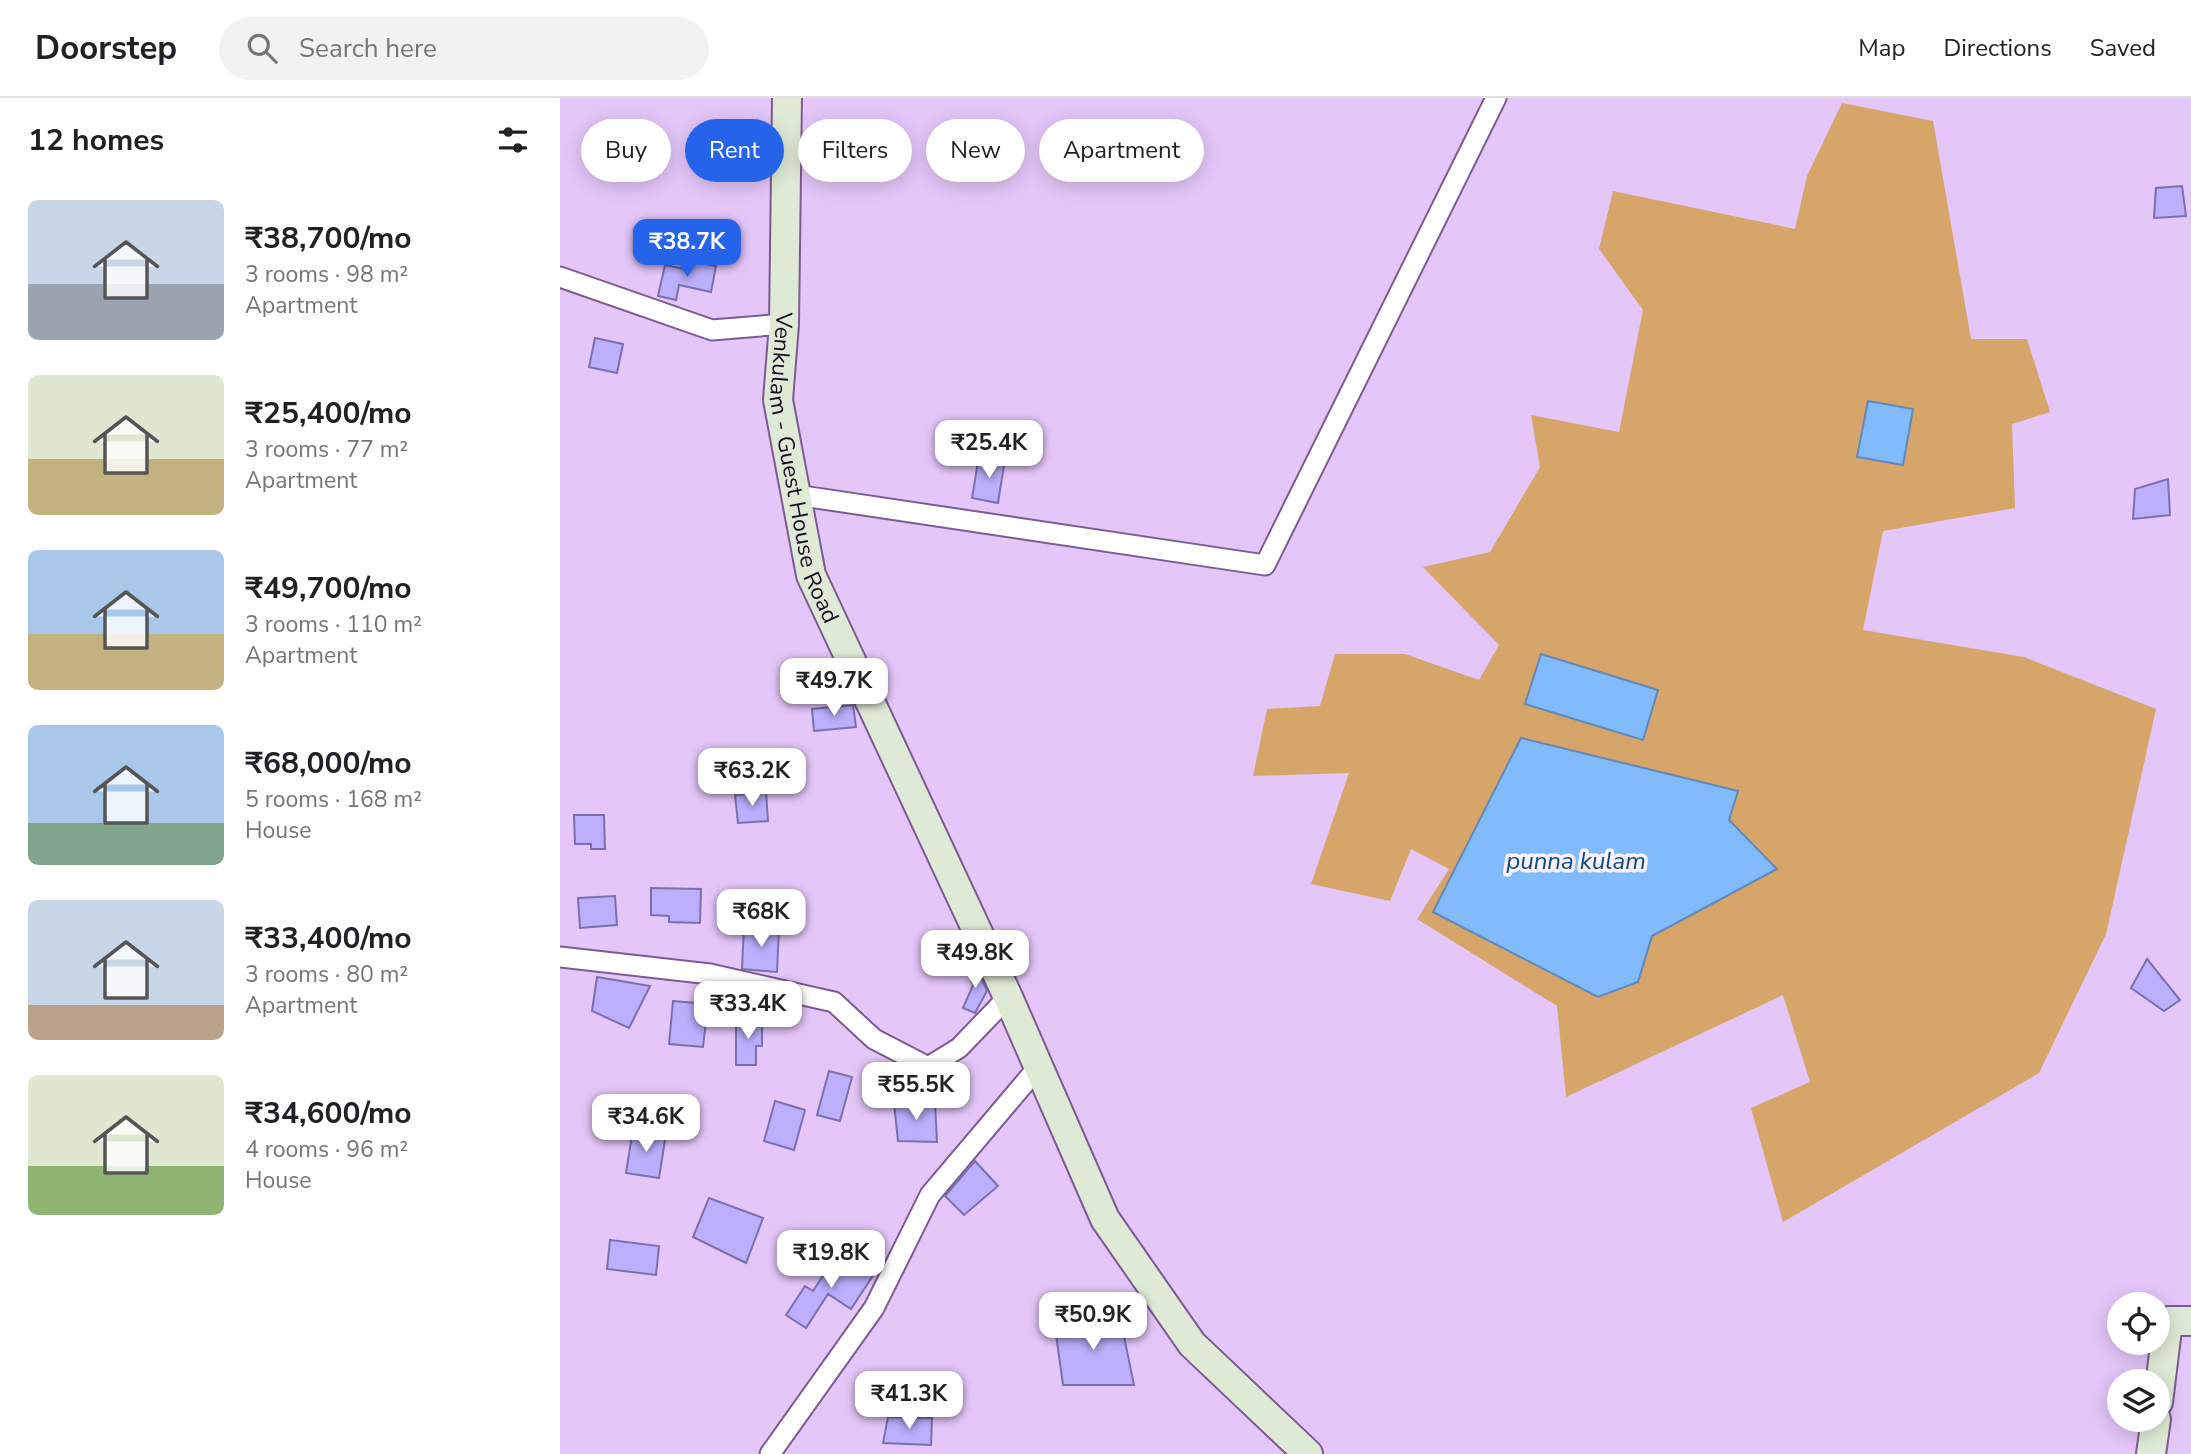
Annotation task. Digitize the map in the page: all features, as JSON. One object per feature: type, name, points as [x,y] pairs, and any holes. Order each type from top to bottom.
[{"type":"main road","name":"Venkulam - Guest House Road","points":[[787,98],[784,324],[778,400],[811,575],[1008,997],[1105,1219],[1192,1344],[1308,1454]]},
{"type":"main road","points":[[2162,1369],[2168,1321],[2191,1321]]},
{"type":"main road","points":[[2151,1454],[2154,1432]]},
{"type":"street","points":[[796,495],[1265,565],[1496,98]]},
{"type":"street","points":[[560,277],[712,330],[784,324]]},
{"type":"street","points":[[560,957],[710,974],[834,1002],[874,1039],[928,1067],[959,1048],[1008,997]]},
{"type":"street","points":[[770,1454],[874,1308],[930,1195],[1039,1066]]},
{"type":"shaded area","points":[[1842,103],[1933,121],[1971,339],[2027,339],[2050,412],[2012,424],[2015,508],[1883,531],[1863,630],[2024,657],[2156,709],[2106,934],[2039,1073],[1783,1222],[1751,1108],[1810,1082],[1783,995],[1566,1097],[1557,1006],[1417,919],[1449,869],[1411,849],[1390,901],[1311,884],[1349,773],[1253,776],[1267,709],[1320,706],[1335,654],[1405,654],[1479,680],[1499,645],[1423,567],[1490,552],[1540,467],[1531,415],[1619,432],[1643,310],[1599,249],[1613,191],[1795,229],[1807,176]]},
{"type":"water","points":[[1868,401],[1913,409],[1903,465],[1857,457]]},
{"type":"water","points":[[1541,654],[1658,690],[1643,740],[1525,704]]},
{"type":"water","name":"punna kulam","points":[[1521,738],[1738,791],[1729,820],[1777,869],[1652,936],[1638,982],[1598,997],[1433,912]]},
{"type":"building","points":[[2182,186],[2186,216],[2154,218],[2156,188]]},
{"type":"building","points":[[691,261],[716,266],[711,292],[679,285],[676,300],[658,296],[665,265],[689,270]]},
{"type":"building","points":[[595,338],[623,344],[617,373],[589,367]]},
{"type":"building","points":[[990,456],[1005,459],[998,503],[972,498],[978,462],[988,464]]},
{"type":"building","points":[[2168,479],[2170,515],[2133,519],[2135,489]]},
{"type":"building","points":[[853,705],[856,727],[814,731],[812,709]]},
{"type":"building","points":[[766,792],[768,821],[738,823],[735,795]]},
{"type":"building","points":[[574,815],[604,815],[605,849],[591,849],[591,844],[575,844]]},
{"type":"building","points":[[651,888],[701,889],[700,923],[669,922],[669,916],[651,915]]},
{"type":"building","points":[[615,896],[617,925],[580,928],[578,898]]},
{"type":"building","points":[[744,926],[779,928],[777,972],[742,969]]},
{"type":"building","points":[[2147,959],[2180,1000],[2164,1011],[2131,988]]},
{"type":"building","points":[[975,965],[987,991],[975,1013],[963,1008],[973,985],[966,969]]},
{"type":"building","points":[[597,977],[650,986],[629,1028],[592,1011]]},
{"type":"building","points":[[673,1001],[708,1004],[703,1047],[669,1044]]},
{"type":"building","points":[[736,1019],[762,1019],[762,1046],[756,1046],[756,1065],[736,1065]]},
{"type":"building","points":[[829,1071],[852,1077],[840,1121],[817,1115]]},
{"type":"building","points":[[775,1101],[805,1110],[794,1150],[764,1141]]},
{"type":"building","points":[[935,1102],[937,1142],[898,1141],[894,1103]]},
{"type":"building","points":[[633,1129],[666,1134],[659,1178],[626,1173]]},
{"type":"building","points":[[975,1161],[998,1186],[964,1215],[945,1196]]},
{"type":"building","points":[[709,1198],[763,1218],[746,1263],[693,1237]]},
{"type":"building","points":[[610,1240],[659,1246],[656,1275],[607,1269]]},
{"type":"building","points":[[837,1254],[874,1274],[851,1309],[828,1294],[806,1328],[786,1315],[805,1286],[813,1291]]},
{"type":"building","points":[[1120,1317],[1134,1385],[1063,1385],[1054,1320]]},
{"type":"building","points":[[888,1417],[932,1418],[931,1445],[883,1443]]}]
